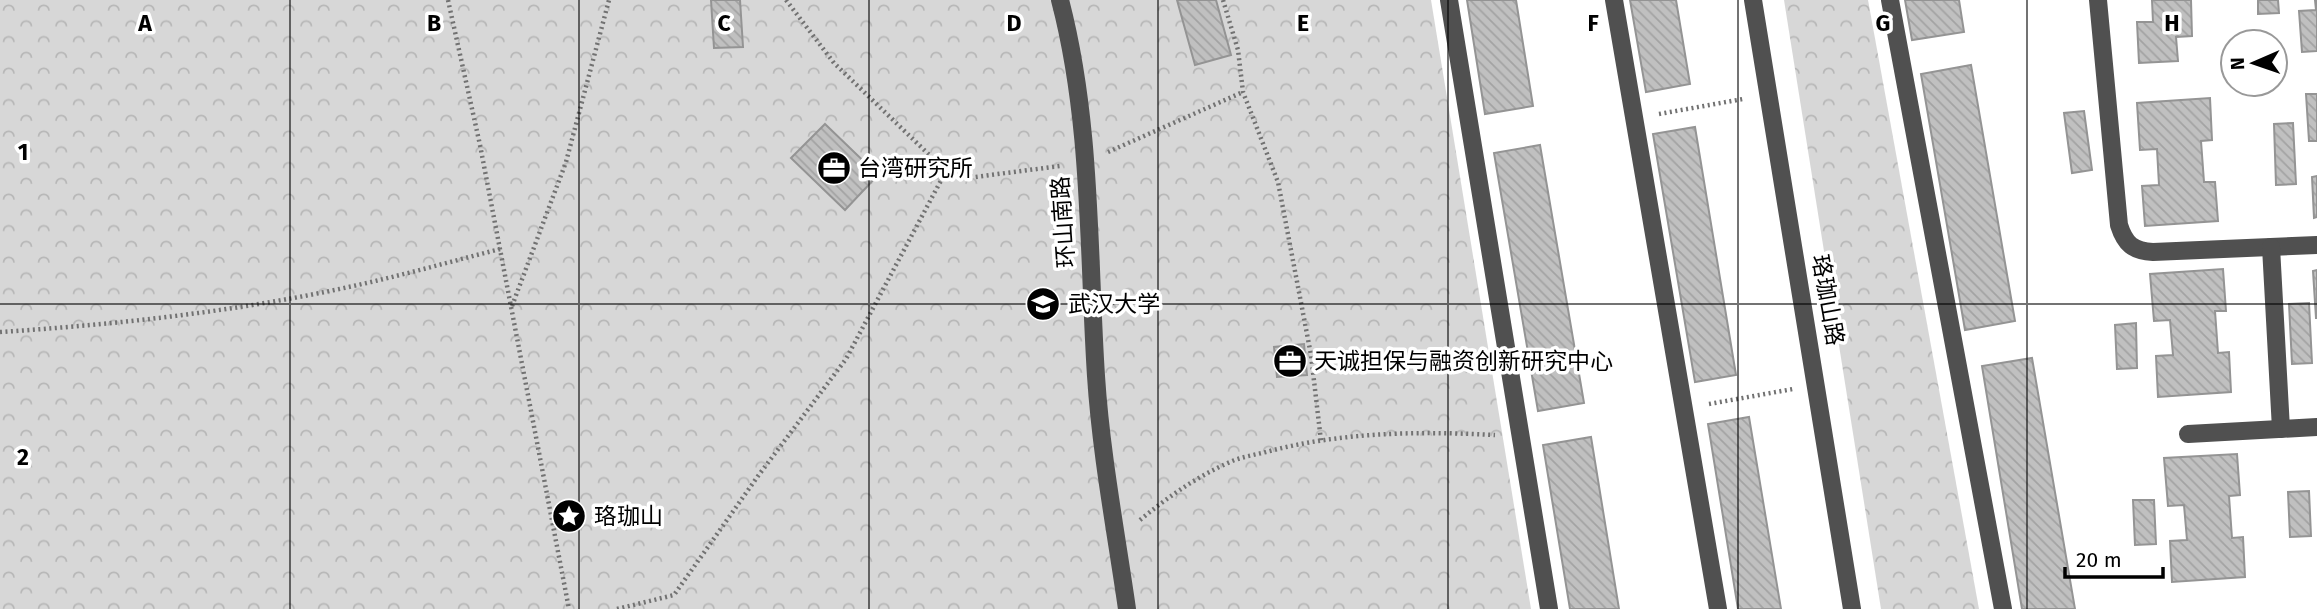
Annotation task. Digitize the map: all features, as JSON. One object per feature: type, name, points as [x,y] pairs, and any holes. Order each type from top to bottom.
[{"type":"street","name":"环山南路","points":[[1060,0],[1077,85],[1100,425],[1127,609]]},
{"type":"street","points":[[1449,0],[1549,609]]},
{"type":"street","points":[[1614,0],[1718,609]]},
{"type":"street","name":"珞珈山路","points":[[1754,0],[1852,609]]},
{"type":"street","points":[[1890,0],[2003,609]]},
{"type":"street","points":[[2098,0],[2119,225],[2130,247],[2139,251],[2317,245]]},
{"type":"street","points":[[2271,247],[2281,429]]},
{"type":"street","points":[[2188,434],[2317,427]]},
{"type":"path","points":[[448,0],[480,145],[569,609]]},
{"type":"path","points":[[511,306],[566,162],[609,0]]},
{"type":"path","points":[[786,0],[834,63],[946,172],[975,177],[1084,163],[1242,92]]},
{"type":"path","points":[[1223,0],[1238,50],[1242,92],[1278,182],[1311,355],[1321,441]]},
{"type":"path","points":[[1634,118],[1768,94]]},
{"type":"path","points":[[617,609],[674,595],[758,476],[846,359],[946,172]]},
{"type":"path","points":[[0,332],[156,317],[264,302],[369,282],[500,248]]},
{"type":"path","points":[[1684,409],[1817,385]]},
{"type":"path","points":[[1117,538],[1180,487],[1231,461],[1292,445],[1381,434],[1436,432],[1521,436]]},
{"type":"green space","name":"武汉大学","points":[[0,0],[1431,0],[1531,609],[0,609]]},
{"type":"green space","points":[[1784,0],[1868,0],[1979,609],[1881,609]]},
{"type":"building","points":[[711,0],[740,0],[743,47],[714,48]]},
{"type":"building","points":[[1177,0],[1216,0],[1231,55],[1195,65]]},
{"type":"building","points":[[1467,0],[1516,0],[1533,106],[1485,114]]},
{"type":"building","points":[[1630,0],[1676,0],[1690,84],[1646,92]]},
{"type":"building","points":[[1905,0],[1959,0],[1964,32],[1912,40]]},
{"type":"building","points":[[2152,0],[2191,0],[2192,36],[2176,37],[2178,61],[2139,63],[2137,22],[2153,22]]},
{"type":"building","points":[[2258,0],[2278,0],[2279,13],[2258,14]]},
{"type":"building","points":[[2317,0],[2317,51],[2302,52],[2299,11],[2316,10]]},
{"type":"building","points":[[1971,65],[2015,321],[1965,330],[1921,74]]},
{"type":"building","points":[[2306,94],[2317,94],[2317,141],[2309,141]]},
{"type":"building","points":[[2210,98],[2212,140],[2201,141],[2204,182],[2215,182],[2218,221],[2145,226],[2142,186],[2159,185],[2157,149],[2140,150],[2137,103]]},
{"type":"building","points":[[2084,111],[2092,170],[2072,173],[2064,113]]},
{"type":"building","points":[[2293,123],[2296,184],[2276,185],[2274,124]]},
{"type":"building","points":[[825,124],[878,175],[845,210],[791,158]]},
{"type":"building","points":[[1695,127],[1736,375],[1695,382],[1653,134]]},
{"type":"building","points":[[1540,145],[1584,403],[1538,411],[1494,153]]},
{"type":"building","points":[[2317,176],[2317,217],[2314,218],[2312,177]]},
{"type":"building","points":[[2223,269],[2226,311],[2215,311],[2218,353],[2229,352],[2231,392],[2158,397],[2156,356],[2173,355],[2170,320],[2154,321],[2150,274]]},
{"type":"building","points":[[2317,270],[2317,318],[2316,318],[2313,271]]},
{"type":"building","points":[[2309,303],[2312,363],[2292,364],[2289,304]]},
{"type":"building","points":[[2136,323],[2137,368],[2117,369],[2115,325]]},
{"type":"building","points":[[1304,344],[1307,375],[1277,377],[1274,347]]},
{"type":"building","points":[[2032,358],[2075,609],[2022,609],[1982,366]]},
{"type":"building","points":[[1749,417],[1781,609],[1738,609],[1708,424]]},
{"type":"building","points":[[1591,437],[1619,609],[1570,609],[1543,445]]},
{"type":"building","points":[[2237,454],[2240,495],[2229,496],[2232,538],[2243,537],[2245,577],[2172,582],[2170,541],[2187,540],[2184,505],[2168,506],[2164,458]]},
{"type":"building","points":[[2309,491],[2311,536],[2290,537],[2288,492]]},
{"type":"building","points":[[2133,500],[2154,500],[2156,544],[2135,545]]},
{"type":"place","name":"台湾研究所","points":[[834,168]]},
{"type":"place","name":"武汉大学","points":[[1043,304]]},
{"type":"place","name":"天诚担保与融资创新研究中心","points":[[1290,361]]},
{"type":"place","name":"珞珈山","points":[[569,516]]}]
